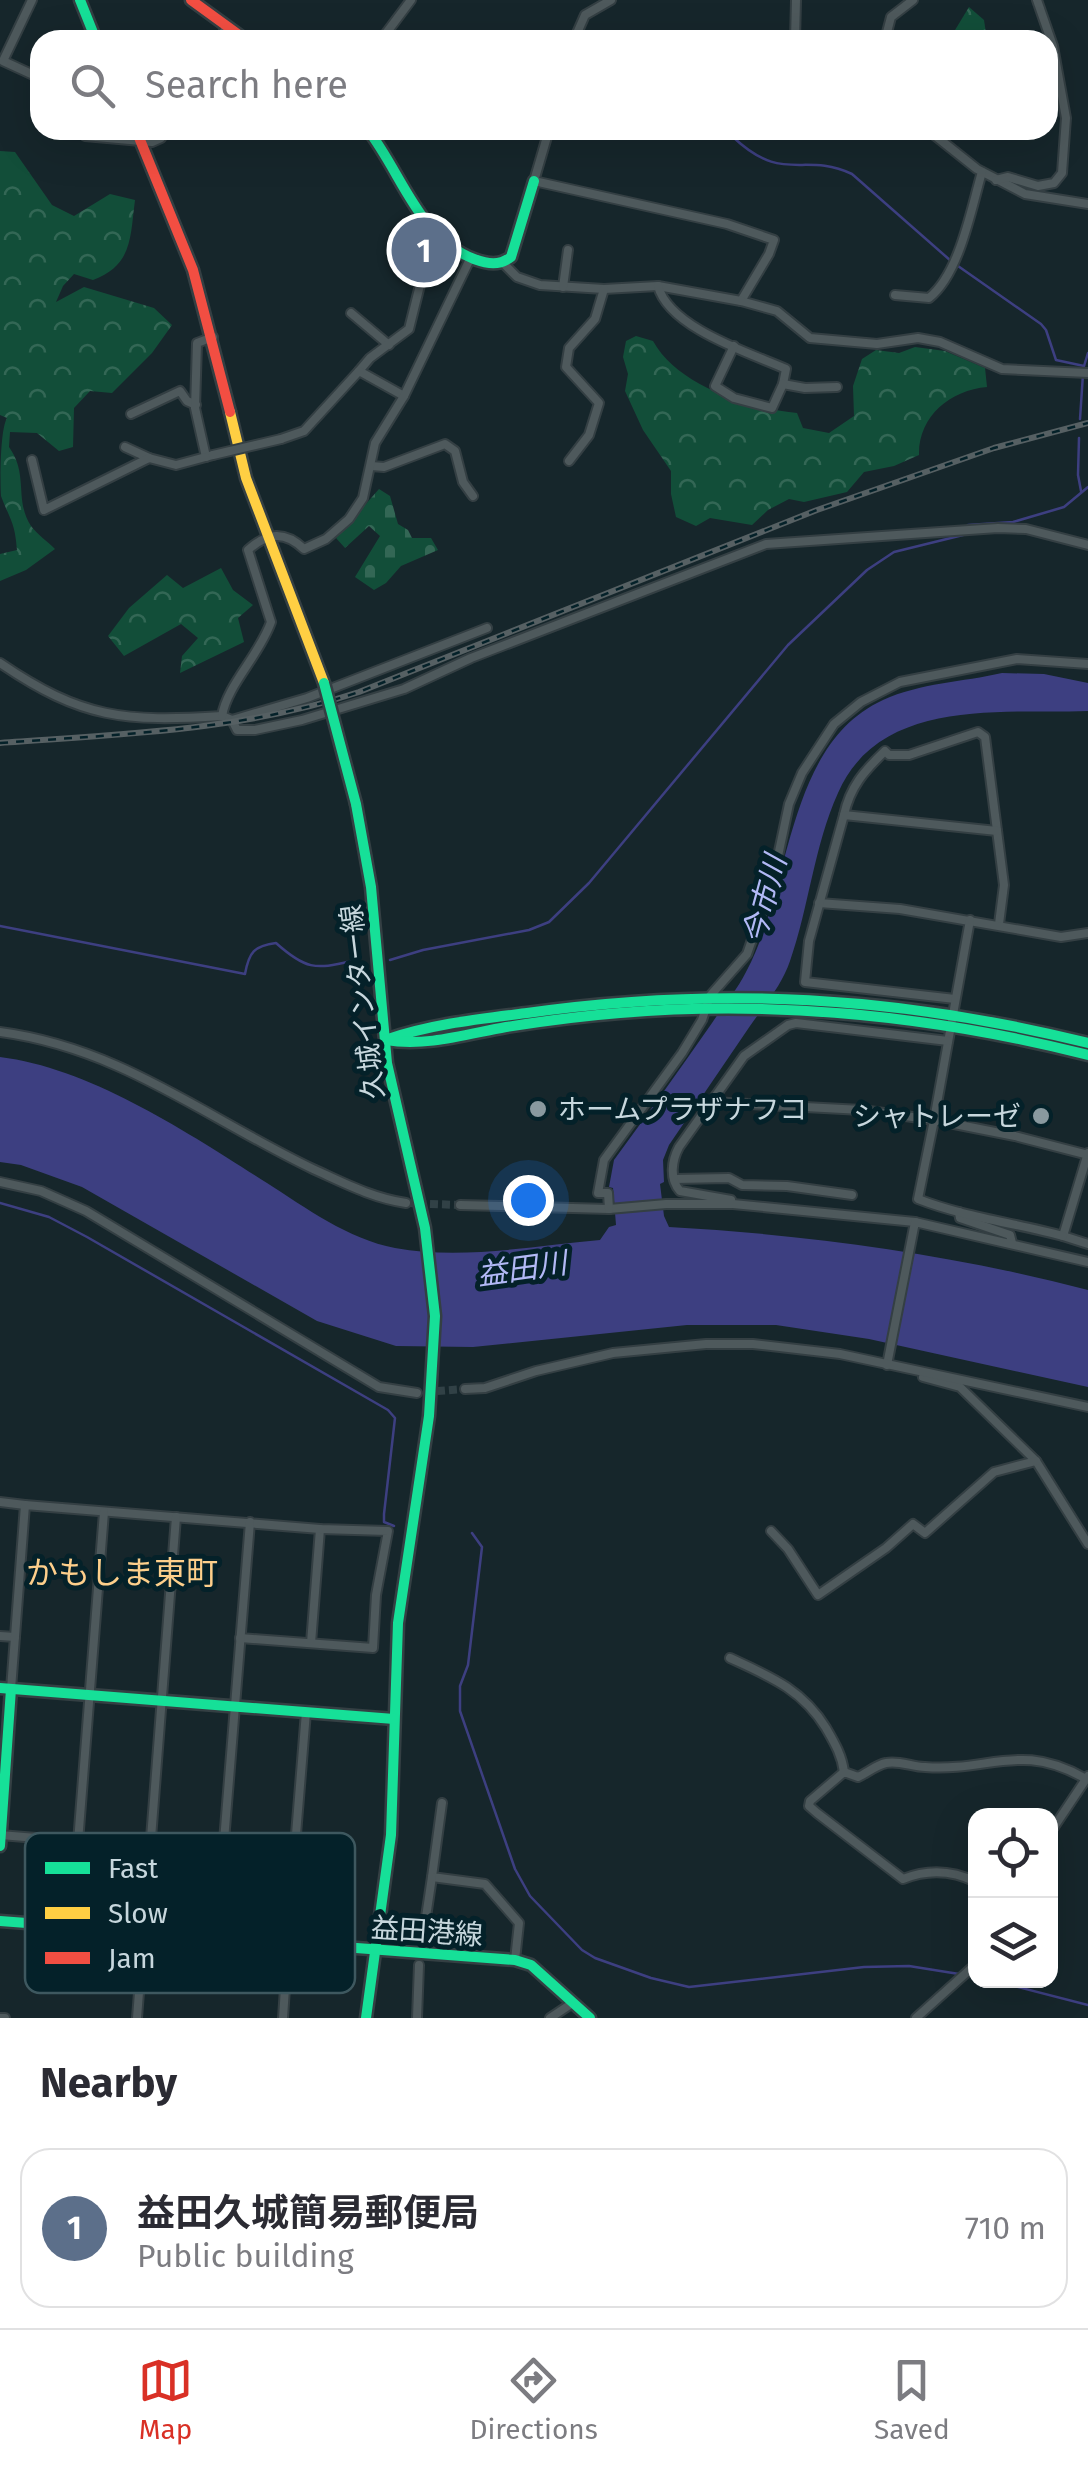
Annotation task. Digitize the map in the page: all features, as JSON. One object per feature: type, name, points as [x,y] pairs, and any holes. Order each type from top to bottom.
[{"type":"main road","points":[[80,0],[92,30]]},
{"type":"main road","points":[[191,0],[232,30]]},
{"type":"main road","points":[[374,140],[438,239],[470,259],[487,264],[504,263],[517,245],[534,180]]},
{"type":"main road","name":"久城インター線","points":[[141,142],[172,213],[213,337],[246,478],[312,647],[356,804],[371,887],[384,1040],[425,1228],[435,1316],[434,1365],[398,1623],[391,1835],[366,2018]]},
{"type":"main road","points":[[384,1040],[409,1031],[610,1000],[871,1002],[1088,1055]]},
{"type":"main road","points":[[952,1020],[1043,1030],[1088,1043]]},
{"type":"main road","points":[[0,1846],[6,1689],[394,1718]]},
{"type":"main road","name":"益田港線","points":[[0,1921],[25,1923]]},
{"type":"main road","name":"益田港線","points":[[355,1948],[515,1960],[531,1965],[590,2018]]},
{"type":"street","points":[[30,74],[2,64],[32,0]]},
{"type":"street","points":[[388,30],[411,0]]},
{"type":"street","points":[[578,30],[585,15],[611,0]]},
{"type":"street","points":[[795,30],[796,0]]},
{"type":"street","points":[[887,30],[891,16],[913,0]]},
{"type":"street","points":[[1037,0],[1047,30]]},
{"type":"street","points":[[225,30],[227,26]]},
{"type":"street","points":[[996,180],[1008,178],[1038,186],[1054,183],[1062,173],[1066,118],[1058,74]]},
{"type":"street","points":[[122,140],[151,140]]},
{"type":"street","points":[[545,140],[534,180],[726,224],[774,240],[741,301]]},
{"type":"street","points":[[941,140],[982,172],[1025,194],[1088,204]]},
{"type":"street","points":[[896,295],[929,298],[936,292],[963,242],[982,172]]},
{"type":"street","points":[[125,446],[148,458],[176,465],[304,430],[370,358],[409,329],[424,269],[438,239]]},
{"type":"street","points":[[562,287],[568,250]]},
{"type":"street","points":[[222,716],[224,700],[251,664],[272,622],[248,554],[250,546],[288,535],[304,548],[326,539],[356,508],[363,498],[374,443],[404,396],[470,259]]},
{"type":"street","points":[[504,263],[517,278],[540,285],[658,286],[741,301],[777,311],[810,338],[876,344],[918,338],[940,342],[1002,370],[1088,373]]},
{"type":"street","points":[[658,286],[659,293],[678,313],[704,333],[734,346],[786,369],[772,408],[734,398],[714,386],[734,346]]},
{"type":"street","points":[[569,461],[588,435],[599,403],[566,367],[568,348],[595,319],[604,288]]},
{"type":"street","points":[[350,314],[390,346]]},
{"type":"street","points":[[209,456],[196,405],[197,343],[213,337]]},
{"type":"street","points":[[359,371],[404,396]]},
{"type":"street","points":[[783,384],[805,388],[837,386]]},
{"type":"street","points":[[131,414],[180,391],[196,405]]},
{"type":"street","points":[[371,466],[384,466],[446,444],[455,450],[463,482],[473,496]]},
{"type":"street","points":[[32,460],[44,510],[148,458]]},
{"type":"street","points":[[232,720],[237,730],[255,730],[374,698],[766,544],[998,528],[1026,529],[1088,545]]},
{"type":"street","points":[[0,663],[58,700],[82,708],[133,718],[222,716],[232,720],[308,698],[487,628]]},
{"type":"street","points":[[609,1209],[608,1193],[598,1193],[604,1160],[682,1053],[711,1002],[747,954],[773,880],[789,804],[802,773],[834,724],[861,702],[900,682],[1017,659],[1088,664]]},
{"type":"street","points":[[955,999],[805,982],[809,941],[853,787],[885,751],[889,756],[909,756],[978,732],[985,737],[1004,885],[999,924]]},
{"type":"street","points":[[844,815],[997,831]]},
{"type":"street","points":[[819,903],[900,909],[1061,937],[1088,933]]},
{"type":"street","points":[[970,920],[918,1199],[1088,1244]]},
{"type":"street","points":[[733,1204],[732,1200],[680,1191],[674,1179],[674,1155],[744,1056],[788,1025],[948,1041]]},
{"type":"street","points":[[0,1032],[60,1043],[126,1067],[286,1156],[368,1194],[406,1204]]},
{"type":"street","points":[[711,1102],[862,1110],[934,1120],[1088,1154],[1063,1236]]},
{"type":"street","points":[[674,1179],[729,1178],[742,1185],[787,1186],[852,1195]]},
{"type":"street","points":[[0,1182],[42,1191],[86,1211],[379,1386],[417,1393]]},
{"type":"street","points":[[460,1205],[609,1209],[733,1204],[915,1222],[1088,1262]]},
{"type":"street","points":[[959,1212],[960,1218],[1010,1234],[1012,1243]]},
{"type":"street","points":[[888,1362],[915,1222]]},
{"type":"street","points":[[466,1389],[495,1386],[536,1371],[613,1353],[706,1344],[800,1348],[888,1362],[1088,1408]]},
{"type":"street","points":[[911,1369],[918,1375],[960,1387],[1036,1461],[1088,1544]]},
{"type":"street","points":[[771,1531],[788,1549],[818,1595],[886,1548],[913,1524],[925,1533],[994,1472],[1036,1461]]},
{"type":"street","points":[[0,1502],[320,1529],[388,1531],[376,1595],[372,1648],[240,1638]]},
{"type":"street","points":[[6,1689],[15,1637],[25,1506]]},
{"type":"street","points":[[79,1833],[104,1512]]},
{"type":"street","points":[[151,1833],[176,1517]]},
{"type":"street","points":[[225,1833],[250,1522]]},
{"type":"street","points":[[310,1643],[320,1529]]},
{"type":"street","points":[[0,1636],[15,1637]]},
{"type":"street","points":[[730,1658],[780,1680],[814,1708],[843,1760],[844,1772]]},
{"type":"street","points":[[296,1833],[306,1712]]},
{"type":"street","points":[[844,1772],[858,1777],[890,1761],[925,1768],[1012,1758],[1048,1762],[1087,1778],[1058,1821]]},
{"type":"street","points":[[844,1772],[810,1800],[809,1806],[904,1879],[927,1872],[953,1872],[968,1879]]},
{"type":"street","points":[[423,1937],[442,1803]]},
{"type":"street","points":[[0,1835],[25,1837]]},
{"type":"street","points":[[432,1877],[485,1884],[520,1923],[515,1960]]},
{"type":"street","points":[[416,2018],[419,1965]]},
{"type":"street","points":[[916,2018],[968,1971]]},
{"type":"street","points":[[136,2018],[138,1993]]},
{"type":"street","points":[[282,2018],[284,1993]]},
{"type":"street","points":[[550,2018],[571,2004]]},
{"type":"green space","points":[[969,7],[984,20],[986,30],[955,30]]},
{"type":"green space","points":[[0,151],[15,152],[52,205],[74,216],[110,194],[135,200],[123,258],[93,280],[74,274],[56,302],[84,287],[154,308],[172,325],[152,353],[112,393],[90,391],[74,408],[73,447],[59,451],[37,433],[10,432],[9,447],[18,468],[26,516],[33,529],[55,549],[26,570],[0,581],[0,554],[17,550],[1,496],[7,418],[0,415]]},
{"type":"green space","points":[[636,336],[653,341],[664,357],[696,382],[737,400],[797,413],[803,428],[829,433],[854,416],[853,386],[862,359],[876,350],[899,353],[915,347],[945,351],[985,368],[987,387],[961,394],[939,408],[924,429],[919,455],[894,466],[864,472],[847,492],[804,502],[789,499],[768,510],[752,525],[710,518],[696,526],[676,517],[671,471],[643,430],[625,391],[626,341]]},
{"type":"green space","points":[[379,489],[390,496],[398,524],[412,538],[431,538],[438,550],[401,566],[374,590],[355,577],[380,536],[369,526],[345,548],[336,538]]},
{"type":"green space","points":[[221,568],[233,590],[253,605],[238,618],[244,642],[180,673],[182,656],[198,638],[181,624],[124,656],[108,636],[129,608],[167,575],[183,588]]},
{"type":"water","name":"益田川","points":[[1002,673],[1044,674],[1088,683],[1088,711],[946,717],[883,740],[857,762],[830,813],[787,970],[669,1145],[663,1160],[664,1182],[660,1184],[669,1227],[880,1248],[1088,1290],[1088,1387],[869,1339],[776,1325],[687,1325],[473,1347],[396,1346],[317,1321],[82,1187],[21,1165],[0,1162],[0,1057],[69,1074],[139,1106],[328,1222],[378,1244],[446,1253],[600,1240],[609,1227],[616,1225],[613,1188],[609,1187],[614,1160],[746,972],[761,938],[795,821],[827,750],[851,721],[883,700],[927,686]]},
{"type":"waterway","points":[[737,140],[766,160],[819,165],[852,174],[951,261]]},
{"type":"waterway","points":[[958,266],[1041,324],[1056,360],[1084,366]]},
{"type":"waterway","points":[[1084,366],[1088,353]]},
{"type":"waterway","points":[[1080,419],[1083,374]]},
{"type":"waterway","points":[[1079,438],[1081,491]]},
{"type":"waterway","points":[[966,528],[1013,522],[1064,507],[1088,487]]},
{"type":"waterway","points":[[390,960],[529,930],[549,922],[589,883],[788,645],[867,570],[894,552],[963,535]]},
{"type":"waterway","points":[[0,926],[245,974],[254,951],[276,943],[311,965],[351,961]]},
{"type":"waterway","points":[[0,1203],[49,1217],[87,1237],[388,1410],[395,1418],[384,1522],[394,1526]]},
{"type":"waterway","points":[[472,1533],[482,1547],[468,1665],[460,1686],[460,1711],[515,1869],[530,1896],[582,1950],[651,1978],[689,1987],[864,1967],[909,1966],[959,1974]]},
{"type":"waterway","points":[[1022,1988],[1088,2005]]},
{"type":"tunnel","points":[[406,1203],[460,1205]]},
{"type":"tunnel","points":[[425,1392],[465,1389]]},
{"type":"railway","points":[[0,743],[181,729],[315,705],[359,692],[817,510],[994,448],[1088,423]]},
{"type":"traffic: fast","points":[[80,0],[92,30]]},
{"type":"traffic: fast","points":[[375,140],[425,221],[455,249],[479,261],[498,263],[511,257],[534,181]]},
{"type":"traffic: fast","points":[[324,683],[356,804]]},
{"type":"traffic: fast","points":[[356,804],[371,887],[387,1063],[425,1228],[435,1316],[429,1416],[398,1623],[391,1835],[366,2018]]},
{"type":"traffic: fast","points":[[385,1040],[437,1026],[527,1013],[739,998],[809,1000],[948,1015],[1088,1043]]},
{"type":"traffic: fast","points":[[386,1040],[431,1041],[606,1014],[679,1009],[797,1010],[914,1021],[1088,1055]]},
{"type":"traffic: fast","points":[[0,1688],[394,1719]]},
{"type":"traffic: fast","points":[[0,1846],[11,1689]]},
{"type":"traffic: fast","points":[[0,1921],[25,1923]]},
{"type":"traffic: fast","points":[[355,1948],[515,1960],[531,1965],[590,2018]]},
{"type":"traffic: slow","points":[[230,412],[246,478],[324,683]]},
{"type":"traffic: jam","points":[[191,0],[232,30]]},
{"type":"traffic: jam","points":[[140,140],[193,270],[230,412]]},
{"type":"place","name":"益田久城簡易郵便局","points":[[424,250]]},
{"type":"place","name":"ホームプラザナフコ","points":[[538,1109]]},
{"type":"place","name":"シャトレーゼ","points":[[1041,1116]]},
{"type":"district","name":"かもしま東町","points":[[122,1573]]},
{"type":"water label","name":"今市川","points":[[765,900]]}]
